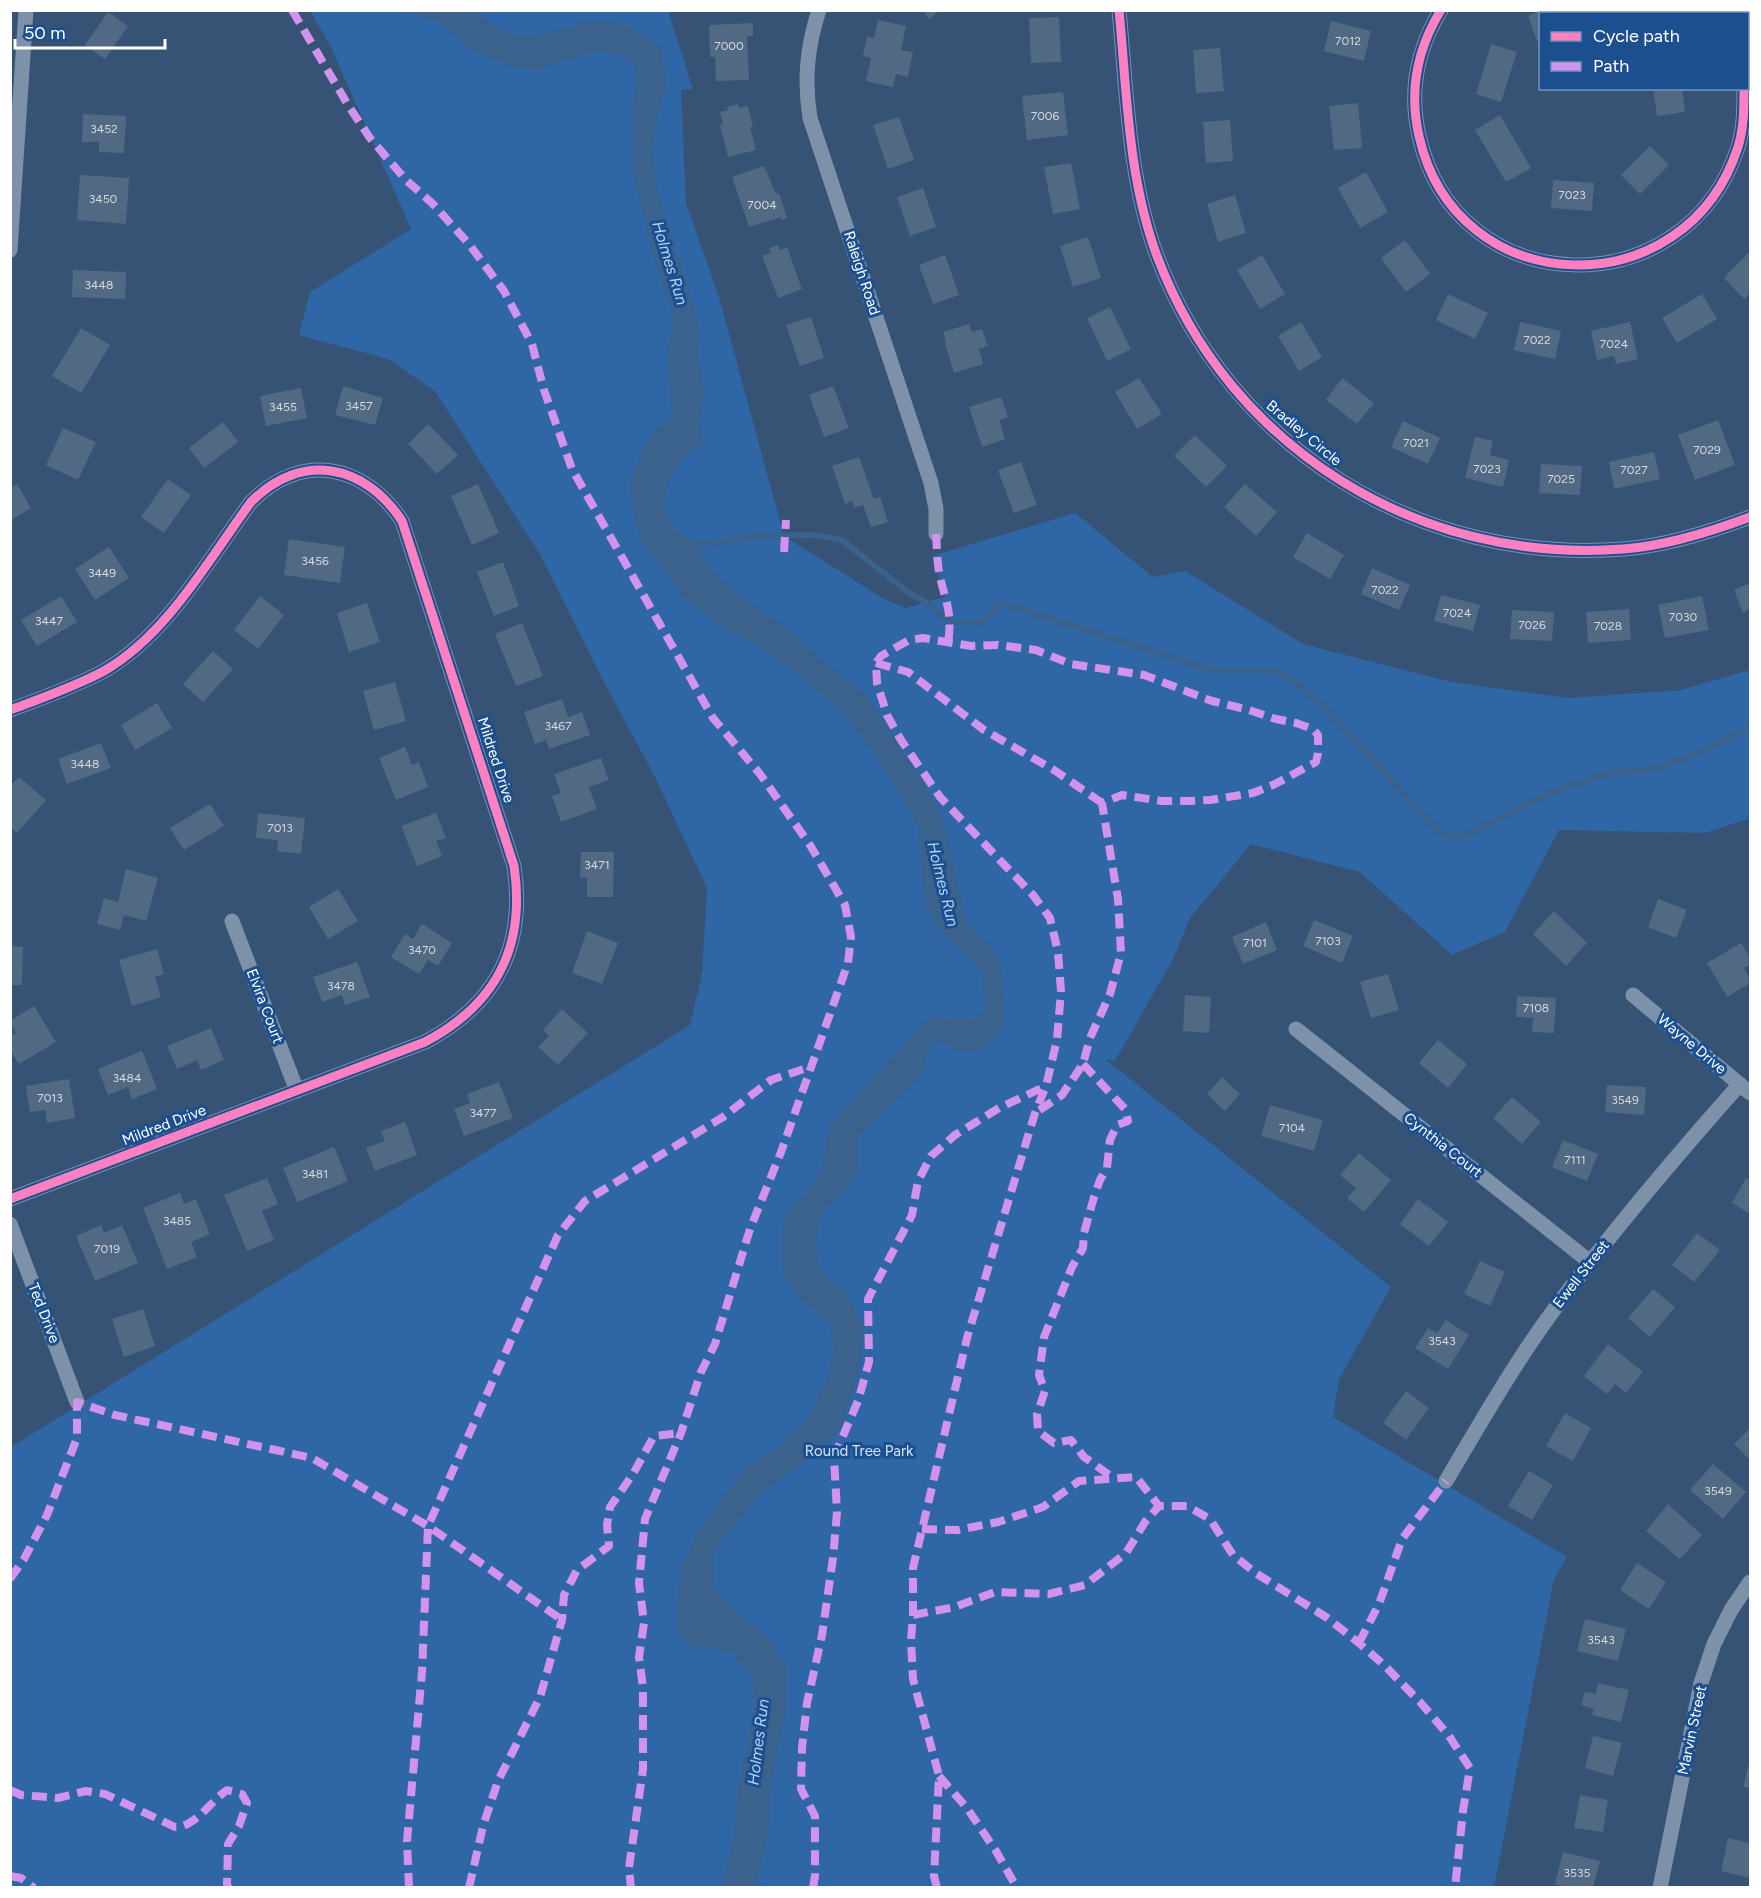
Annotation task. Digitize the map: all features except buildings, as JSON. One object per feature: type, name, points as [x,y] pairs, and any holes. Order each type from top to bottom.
[{"type":"street","points":[[10,250],[26,10]]},
{"type":"street","name":"Raleigh Road","points":[[819,10],[807,56],[806,87],[810,118],[931,483],[936,509],[936,534]]},
{"type":"street","name":"Bradley Circle","points":[[1119,10],[1134,163],[1141,202],[1165,276],[1184,315],[1212,359],[1239,394],[1265,423],[1304,456],[1344,484],[1381,505],[1421,522],[1497,543],[1553,549],[1623,549],[1719,529],[1750,517]]},
{"type":"street","points":[[1441,10],[1431,26],[1420,54],[1415,85],[1415,118],[1422,153],[1435,181],[1450,204],[1470,224],[1493,242],[1524,256],[1553,264],[1584,266],[1645,252],[1670,239],[1694,219],[1714,196],[1728,173],[1738,145],[1744,115],[1744,90]]},
{"type":"street","name":"Mildred Drive","points":[[10,710],[75,686],[105,670],[134,649],[163,621],[261,491],[281,478],[304,471],[327,470],[348,474],[368,484],[391,504],[402,521],[514,866],[518,892],[517,919],[511,947],[499,974],[465,1017],[443,1033],[425,1042],[10,1199]]},
{"type":"street","name":"Elvira Court","points":[[232,921],[297,1091]]},
{"type":"street","name":"Wayne Drive","points":[[1633,995],[1745,1089]]},
{"type":"street","name":"Cynthia Court","points":[[1296,1029],[1590,1262]]},
{"type":"street","name":"Ewell Street","points":[[1446,1481],[1498,1394],[1554,1308],[1590,1262],[1745,1089]]},
{"type":"street","name":"Ted Drive","points":[[10,1224],[78,1402]]},
{"type":"street","name":"Marvin Street","points":[[1660,1887],[1701,1683],[1714,1644],[1731,1610],[1750,1582]]},
{"type":"green space","name":"Round Tree Park","points":[[310,11],[668,11],[693,89],[681,90],[686,203],[719,297],[784,536],[884,599],[905,608],[945,597],[932,556],[1075,513],[1153,577],[1185,571],[1303,644],[1451,682],[1568,698],[1681,690],[1750,670],[1750,818],[1706,833],[1559,830],[1505,932],[1452,955],[1360,872],[1251,844],[1190,918],[1173,959],[1115,1061],[1105,1059],[1391,1287],[1339,1379],[1333,1417],[1567,1557],[1554,1579],[1494,1887],[11,1888],[11,1447],[690,1025],[702,974],[707,888],[654,775],[605,684],[541,556],[435,391],[388,359],[299,335],[310,292],[411,229],[331,47]]},
{"type":"water","name":"Holmes Run","points":[[398,11],[474,11],[501,30],[526,37],[591,20],[631,26],[660,47],[667,82],[652,150],[657,191],[693,303],[699,329],[698,361],[705,395],[699,420],[703,443],[686,456],[675,469],[663,505],[674,529],[694,540],[710,569],[729,588],[796,635],[825,663],[866,695],[923,782],[941,815],[966,924],[990,947],[1001,969],[1004,1026],[981,1048],[974,1051],[959,1050],[937,1041],[927,1052],[922,1075],[857,1137],[857,1170],[846,1190],[826,1208],[817,1225],[816,1250],[821,1271],[845,1291],[864,1328],[860,1365],[841,1428],[821,1450],[759,1495],[716,1548],[712,1567],[716,1590],[741,1616],[768,1637],[787,1669],[787,1705],[771,1783],[768,1831],[756,1887],[722,1887],[735,1833],[738,1791],[754,1711],[753,1676],[731,1652],[688,1645],[676,1626],[682,1567],[699,1530],[746,1467],[780,1446],[809,1418],[827,1378],[834,1349],[830,1325],[797,1296],[782,1269],[784,1216],[809,1190],[822,1167],[830,1125],[930,1017],[976,1019],[985,1011],[982,971],[941,932],[925,903],[918,827],[877,756],[841,710],[784,664],[718,624],[683,597],[642,540],[635,520],[630,484],[641,454],[655,431],[672,416],[667,349],[674,324],[669,301],[654,259],[632,167],[632,108],[637,83],[635,66],[620,54],[595,51],[531,71],[502,63],[472,50],[438,21]]},
{"type":"waterway","points":[[689,545],[761,536],[815,535],[842,540],[909,593],[924,601],[951,622],[982,622],[1001,603],[1212,670],[1274,670],[1292,680],[1320,703],[1433,825],[1443,834],[1458,837],[1472,833],[1549,793],[1612,772],[1648,771],[1701,752],[1750,727]]},
{"type":"marked path","points":[[292,10],[370,138],[406,180],[432,203],[469,244],[504,291],[532,344],[544,390],[572,469],[713,718],[760,774],[810,845],[845,905],[851,937],[848,963],[781,1152],[750,1229],[715,1344],[701,1372],[681,1433],[645,1519],[639,1583],[644,1623],[639,1657],[643,1688],[643,1769],[629,1868],[631,1888]]},
{"type":"marked path","points":[[784,552],[786,520]]},
{"type":"marked path","points":[[936,534],[939,572],[949,614],[948,643]]},
{"type":"marked path","points":[[937,1888],[934,1876],[939,1776],[913,1679],[911,1640],[913,1568],[967,1338],[1035,1113],[1046,1086],[1057,1040],[1061,991],[1058,952],[1050,918],[1033,895],[940,797],[901,740],[887,715],[877,683],[876,663],[881,656],[909,640],[923,638],[971,646],[998,645],[1036,650],[1071,664],[1144,675],[1212,701],[1296,723],[1313,729],[1318,735],[1316,762],[1253,793],[1187,801],[1162,801],[1122,795],[1102,803],[1118,899],[1121,953],[1110,994],[1090,1038],[1083,1064],[1062,1095],[1035,1113]]},
{"type":"marked path","points":[[876,663],[908,672],[984,730],[1054,770],[1102,803]]},
{"type":"marked path","points":[[1083,1064],[1125,1109],[1128,1121],[1117,1125],[1110,1140],[1107,1168],[1094,1197],[1084,1233],[1083,1248],[1072,1267],[1044,1337],[1039,1375],[1045,1391],[1037,1414],[1038,1431],[1054,1443],[1071,1440],[1084,1457],[1115,1479]]},
{"type":"marked path","points":[[409,1888],[407,1841],[422,1672],[428,1526],[558,1235],[585,1201],[723,1117],[771,1080],[810,1067]]},
{"type":"marked path","points":[[813,1888],[815,1816],[801,1789],[802,1748],[807,1703],[822,1635],[833,1558],[837,1512],[834,1457],[858,1401],[869,1362],[868,1299],[912,1215],[918,1181],[931,1156],[955,1135],[999,1108],[1046,1086]]},
{"type":"marked path","points":[[10,1579],[24,1559],[47,1515],[77,1438],[77,1402],[115,1415],[312,1458],[428,1526],[562,1620]]},
{"type":"marked path","points":[[469,1888],[483,1826],[498,1781],[540,1697],[562,1620],[564,1595],[577,1570],[609,1546],[607,1525],[610,1507],[633,1474],[654,1436],[681,1433]]},
{"type":"marked path","points":[[922,1529],[958,1530],[998,1522],[1043,1507],[1079,1481],[1136,1477],[1159,1506]]},
{"type":"marked path","points":[[1359,1643],[1379,1604],[1402,1539],[1446,1481]]},
{"type":"marked path","points":[[913,1615],[955,1607],[995,1592],[1049,1594],[1085,1585],[1126,1553],[1145,1522],[1159,1506],[1187,1506],[1210,1519],[1233,1555],[1257,1574],[1326,1617],[1359,1643],[1420,1702],[1449,1736],[1470,1768],[1455,1888]]},
{"type":"marked path","points":[[939,1776],[967,1808],[996,1851],[1017,1888]]},
{"type":"marked path","points":[[10,1790],[21,1795],[58,1798],[86,1791],[105,1794],[175,1827],[196,1819],[227,1790],[242,1794],[247,1803],[239,1826],[228,1844],[227,1885],[229,1888]]},
{"type":"marked path","points":[[10,1876],[21,1878],[34,1888]]},
{"type":"cycle path","points":[[1119,10],[1134,166],[1147,226],[1157,256],[1189,324],[1232,385],[1282,437],[1340,481],[1405,514],[1474,537],[1547,549],[1623,549],[1688,538],[1750,517]]},
{"type":"cycle path","points":[[1441,10],[1426,40],[1417,71],[1415,103],[1419,136],[1441,191],[1477,231],[1522,256],[1573,265],[1624,259],[1671,237],[1711,200],[1738,147],[1743,125],[1744,90]]},
{"type":"cycle path","points":[[10,710],[81,682],[127,656],[167,617],[203,571],[251,502],[270,486],[290,475],[311,471],[331,471],[351,476],[370,487],[387,502],[402,521],[514,866],[517,895],[510,947],[501,970],[488,991],[471,1010],[450,1027],[425,1042],[10,1199]]}]
